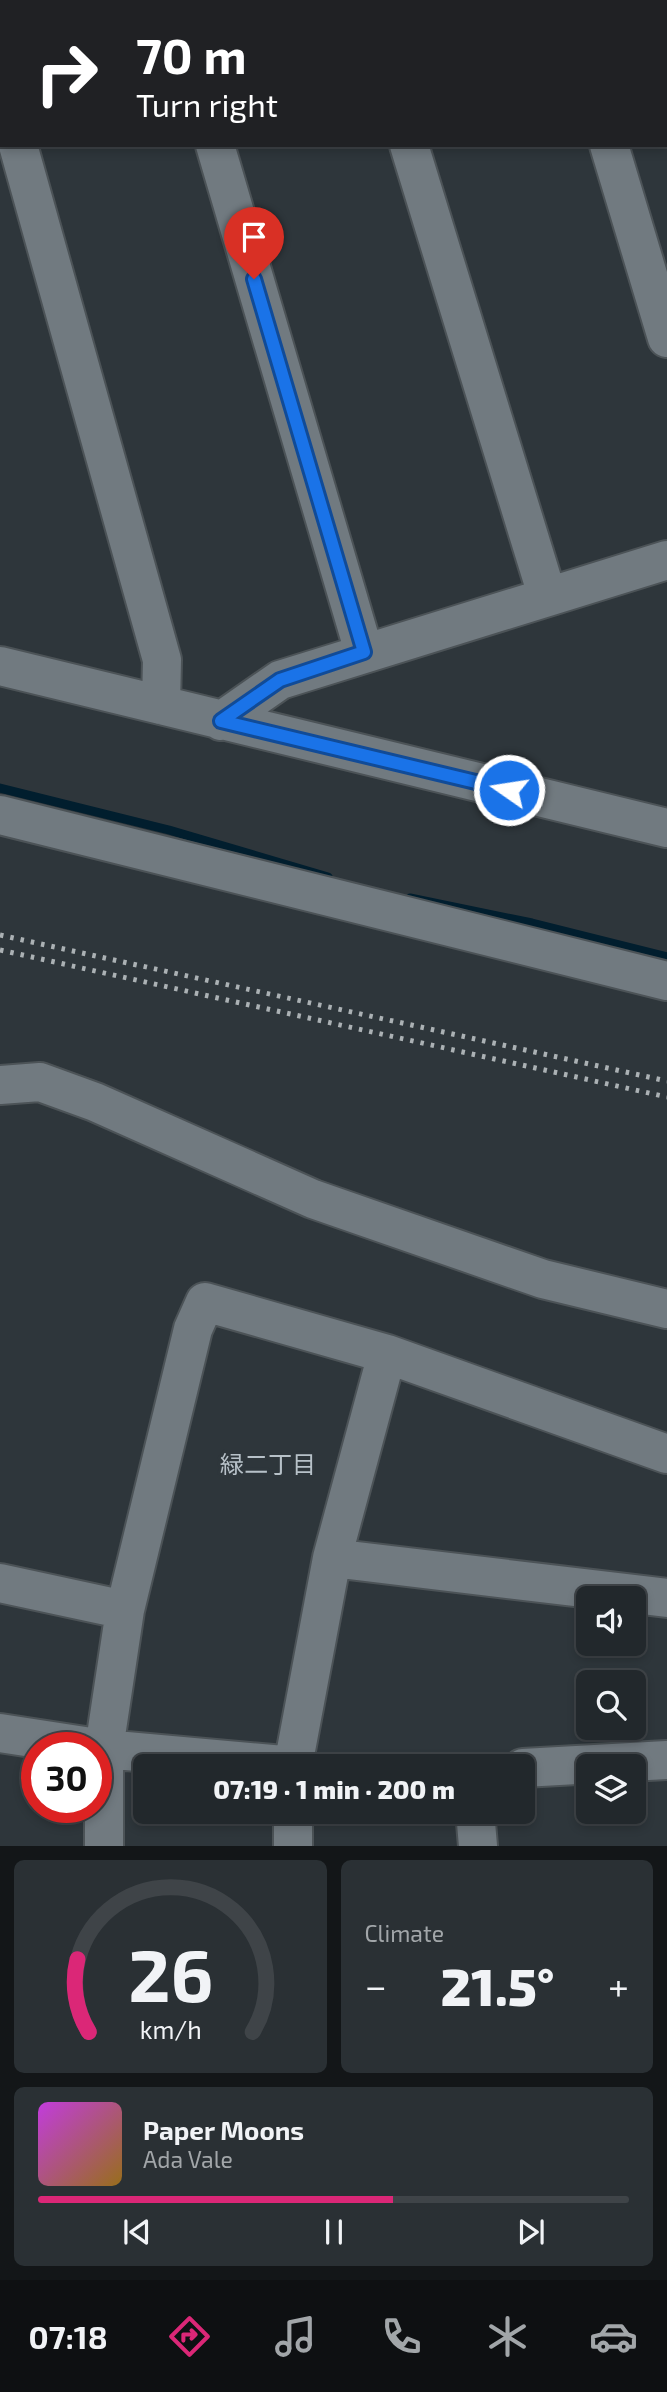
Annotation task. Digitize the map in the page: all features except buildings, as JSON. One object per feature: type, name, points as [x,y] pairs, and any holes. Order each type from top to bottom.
[{"type":"street","points":[[19,147],[162,660],[161,705]]},
{"type":"street","points":[[216,147],[364,652]]},
{"type":"street","points":[[410,147],[547,595]]},
{"type":"street","points":[[610,147],[667,338]]},
{"type":"street","points":[[221,721],[280,680],[547,595],[667,560]]},
{"type":"street","points":[[0,666],[667,828]]},
{"type":"street","points":[[0,815],[667,981]]},
{"type":"street","points":[[0,1085],[40,1082],[95,1102],[313,1199],[543,1279],[667,1309]]},
{"type":"street","points":[[107,1732],[125,1609],[193,1329],[205,1303],[387,1354],[667,1454]]},
{"type":"street","points":[[296,1754],[332,1558],[387,1354]]},
{"type":"street","points":[[332,1558],[667,1598]]},
{"type":"street","points":[[0,1583],[125,1609]]},
{"type":"street","points":[[0,1733],[21,1736]]},
{"type":"street","points":[[112,1750],[160,1754]]},
{"type":"street","points":[[535,1768],[667,1760]]},
{"type":"street","points":[[104,1823],[104,1846]]},
{"type":"street","points":[[293,1824],[293,1846]]},
{"type":"street","points":[[476,1824],[478,1846]]},
{"type":"waterway","points":[[0,788],[169,830],[328,877]]},
{"type":"waterway","points":[[410,898],[532,923],[667,957]]},
{"type":"railway","points":[[0,935],[667,1081]]},
{"type":"railway","points":[[0,950],[667,1097]]},
{"type":"district","name":"緑二丁目","points":[[268,1463]]},
{"type":"route","points":[[254,279],[364,652],[280,680],[221,721],[509,790]]}]
